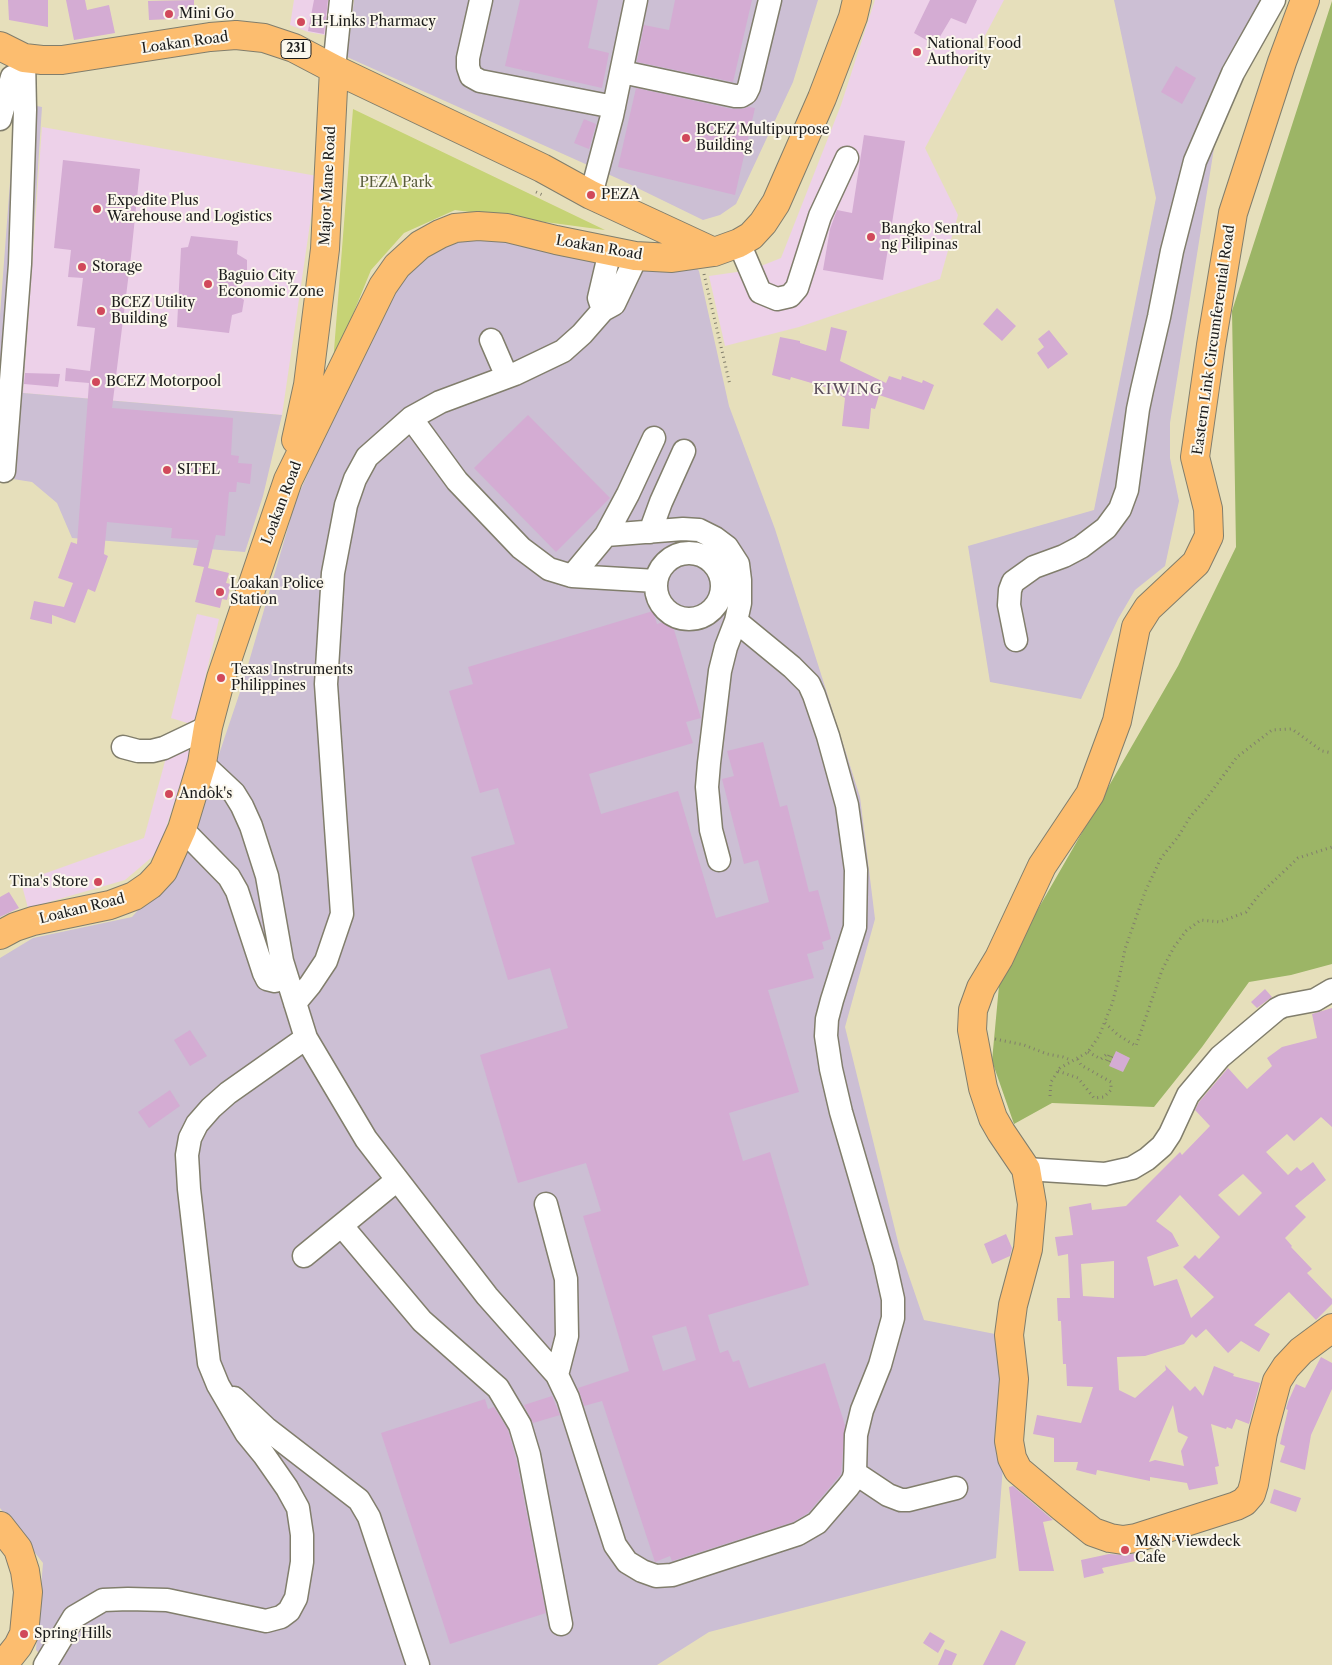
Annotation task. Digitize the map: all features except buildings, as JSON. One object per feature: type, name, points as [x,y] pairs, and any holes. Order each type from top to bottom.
[{"type":"main road","points":[[717,249],[750,236],[763,223],[776,203],[822,98],[853,16],[857,0]]},
{"type":"main road","name":"Eastern Link Circumferential Road","points":[[1306,0],[1282,62],[1233,213],[1195,457],[1208,510],[1209,536],[1196,564],[1148,608],[1136,627],[1117,721],[1090,794],[1042,866],[999,958],[981,988],[973,1010],[972,1030],[983,1088],[993,1118],[1000,1132],[1026,1169],[1032,1204],[1028,1249],[1013,1304],[1009,1335],[1014,1379],[1009,1441],[1012,1458],[1018,1470],[1093,1532],[1110,1538],[1123,1540],[1136,1538],[1236,1506],[1244,1502],[1254,1484],[1263,1433],[1277,1381],[1286,1367],[1301,1351],[1332,1328]]},
{"type":"main road","name":"Loakan Road","points":[[0,46],[15,71],[42,60],[62,60],[210,37],[236,35],[264,38],[294,48],[334,70],[534,164],[591,194],[717,249]]},
{"type":"main road","name":"Major Mane Road","points":[[288,480],[308,385],[325,249],[334,70]]},
{"type":"main road","name":"Loakan Road","points":[[0,935],[15,927],[33,921],[110,905],[134,896],[150,886],[163,870],[182,829],[202,763],[208,727],[220,678],[288,480],[383,286],[397,266],[420,245],[440,234],[455,228],[478,226],[507,228],[623,254],[672,258],[717,249]]},
{"type":"main road","points":[[0,1526],[18,1549],[25,1571],[28,1592],[24,1634],[10,1656]]},
{"type":"street","points":[[334,70],[341,0]]},
{"type":"street","points":[[481,0],[468,58],[471,76],[480,81],[614,106]]},
{"type":"street","points":[[591,194],[622,72],[636,0]]},
{"type":"street","points":[[622,72],[741,96],[746,93],[749,87],[770,0]]},
{"type":"street","points":[[1016,640],[1008,605],[1013,582],[1034,567],[1064,556],[1081,547],[1106,528],[1120,509],[1127,490],[1142,390],[1160,317],[1172,251],[1195,161],[1233,73],[1274,0]]},
{"type":"street","points":[[0,119],[15,71]]},
{"type":"street","points":[[4,470],[20,264],[26,110],[15,71]]},
{"type":"street","points":[[717,249],[760,292],[777,299],[790,296],[797,288],[820,216],[847,158]]},
{"type":"street","points":[[295,1003],[326,961],[342,914],[326,684],[333,572],[346,505],[355,479],[367,457],[411,418],[440,402],[508,377],[563,351],[582,334],[603,310],[599,298],[623,254]]},
{"type":"street","points":[[491,340],[508,377]]},
{"type":"street","points":[[411,418],[457,481],[521,548],[549,569],[572,576],[656,581]]},
{"type":"street","points":[[572,576],[606,536],[654,438]]},
{"type":"street","points":[[650,532],[684,451]]},
{"type":"street","points":[[606,536],[683,529],[699,530],[727,547],[738,564],[740,602],[720,671],[708,763],[707,787],[711,830],[719,860]]},
{"type":"street","points":[[202,763],[234,794],[242,806],[258,847],[267,876],[286,978],[306,1038],[366,1139],[487,1296],[557,1375],[568,1398],[615,1545],[626,1562],[656,1576],[672,1575],[798,1534],[817,1523],[848,1487],[855,1473],[856,1435],[862,1410],[883,1355],[893,1318],[893,1299],[885,1263],[841,1112],[826,1036],[827,1019],[832,1000],[855,927],[856,870],[847,806],[828,736],[809,684],[792,666],[736,620]]},
{"type":"street","points":[[123,747],[152,752],[208,727]]},
{"type":"street","points":[[182,829],[229,877],[237,891],[264,973],[270,981],[286,978]]},
{"type":"street","points":[[229,877],[248,865],[258,847]]},
{"type":"street","points":[[1026,1169],[1105,1174],[1132,1168],[1147,1159],[1162,1146],[1170,1134],[1188,1095],[1220,1057],[1277,1009],[1283,1006],[1316,1000],[1332,990]]},
{"type":"street","points":[[45,1665],[74,1617],[103,1600],[167,1600],[266,1621],[281,1617],[289,1611],[296,1598],[302,1562],[302,1535],[298,1508],[287,1488],[246,1433],[218,1385],[209,1363],[186,1155],[190,1138],[197,1124],[228,1093],[306,1038]]},
{"type":"street","points":[[304,1256],[397,1180]]},
{"type":"street","points":[[546,1204],[566,1279],[567,1336],[557,1375]]},
{"type":"street","points":[[342,1226],[422,1321],[498,1388],[520,1425],[529,1455],[561,1624]]},
{"type":"street","points":[[209,1363],[236,1401],[268,1429],[359,1500],[369,1517],[418,1665]]},
{"type":"street","points":[[855,1473],[888,1495],[901,1500],[956,1488]]},
{"type":"street","points":[[10,1656],[38,1665]]},
{"type":"path","points":[[717,249],[730,385]]},
{"type":"path","points":[[1050,1096],[1050,1082],[1060,1068],[1088,1052],[1099,1036],[1145,892],[1161,858],[1237,757],[1272,730],[1292,729],[1322,751],[1332,753]]},
{"type":"path","points":[[1105,1022],[1118,1035],[1136,1046],[1162,970],[1174,947],[1186,931],[1201,920],[1220,922],[1246,912],[1259,895],[1298,858],[1332,847]]},
{"type":"path","points":[[995,1046],[995,1038],[1072,1060]]},
{"type":"path","points":[[1088,1052],[1101,1059],[1107,1054],[1109,1055],[1106,1061],[1109,1062],[1113,1056]]},
{"type":"path","points":[[1058,1071],[1078,1078],[1094,1098],[1104,1098],[1111,1090],[1111,1082],[1081,1065],[1076,1058]]},
{"type":"shaded area","points":[[294,0],[331,0],[325,35],[308,32],[290,25]]},
{"type":"shaded area","points":[[354,0],[818,0],[793,82],[736,204],[720,215],[703,220],[621,180],[347,57]]},
{"type":"shaded area","name":"Bangko Sentral ng Pilipinas","points":[[875,0],[1004,0],[925,148],[958,215],[940,279],[799,327],[725,346],[709,276],[751,270],[781,258],[841,105]]},
{"type":"shaded area","points":[[1114,0],[1278,0],[1215,142],[1170,423],[1170,458],[1179,501],[1165,566],[1135,590],[1118,619],[1081,699],[990,682],[968,546],[1094,510],[1156,198]]},
{"type":"shaded area","name":"SITEL","points":[[16,102],[42,107],[23,393],[282,415],[263,496],[245,552],[72,538],[57,503],[32,482],[0,477],[0,315]]},
{"type":"shaded area","name":"Baguio City Economic Zone","points":[[42,127],[317,176],[282,415],[23,393]]},
{"type":"shaded area","name":"Texas Instruments Philippines","points":[[505,236],[692,263],[699,271],[729,406],[775,529],[860,797],[875,919],[845,1027],[900,1250],[924,1320],[1000,1335],[1008,1401],[996,1558],[709,1632],[657,1665],[51,1665],[36,1650],[43,1563],[0,1508],[0,958],[33,938],[132,917],[184,858],[241,689],[296,500],[374,328],[417,258],[455,238]]},
{"type":"shaded area","points":[[197,614],[219,619],[194,725],[171,718]]},
{"type":"shaded area","points":[[193,746],[158,852],[125,880],[28,908],[21,882],[144,838],[167,754]]},
{"type":"green space","points":[[1332,1],[1332,964],[1291,975],[1249,982],[1202,1047],[1154,1107],[1052,1103],[1014,1124],[992,1061],[1000,975],[1178,666],[1236,547],[1232,311]]},
{"type":"green space","name":"PEZA Park","points":[[353,109],[605,230],[455,210],[404,233],[371,270],[333,363]]},
{"type":"place","name":"Mini Go","points":[[169,14]]},
{"type":"place","name":"H-Links Pharmacy","points":[[301,22]]},
{"type":"place","name":"National Food Authority","points":[[917,52]]},
{"type":"place","name":"BCEZ Multipurpose Building","points":[[686,138]]},
{"type":"place","name":"PEZA","points":[[591,195]]},
{"type":"place","name":"Expedite Plus Warehouse and Logistics","points":[[97,209]]},
{"type":"place","name":"Bangko Sentral ng Pilipinas","points":[[871,237]]},
{"type":"place","name":"Storage","points":[[82,267]]},
{"type":"place","name":"Baguio City Economic Zone","points":[[208,284]]},
{"type":"place","name":"BCEZ Utility Building","points":[[101,311]]},
{"type":"place","name":"BCEZ Motorpool","points":[[96,382]]},
{"type":"place","name":"SITEL","points":[[167,470]]},
{"type":"place","name":"Loakan Police Station","points":[[220,592]]},
{"type":"place","name":"Texas Instruments Philippines","points":[[221,678]]},
{"type":"place","name":"Andok's","points":[[169,794]]},
{"type":"place","name":"Tina's Store","points":[[98,882]]},
{"type":"place","name":"M&N Viewdeck Cafe","points":[[1125,1550]]},
{"type":"place","name":"Spring Hills","points":[[24,1634]]},
{"type":"district","name":"KIWING","points":[[848,390]]}]
